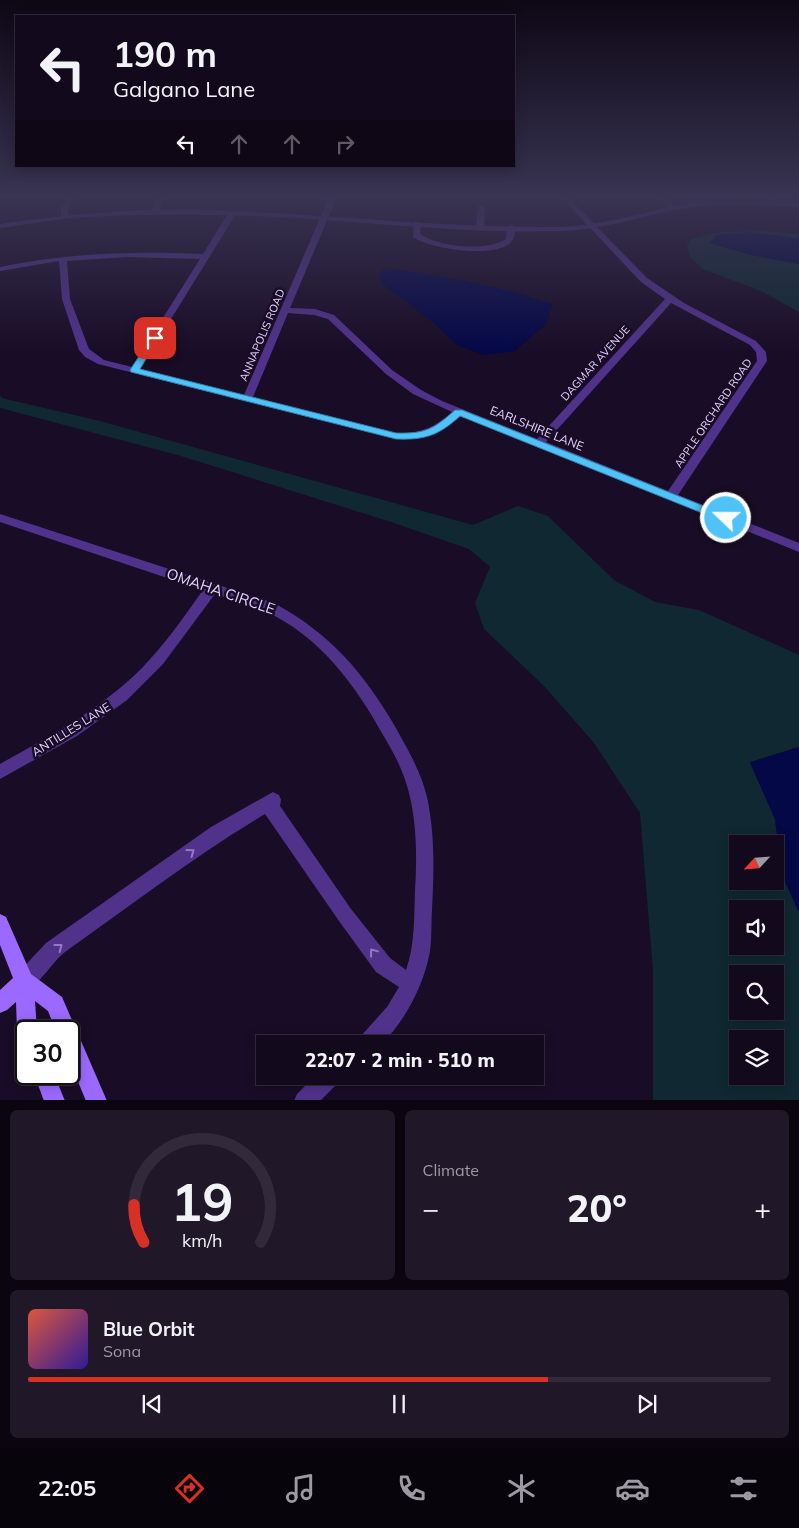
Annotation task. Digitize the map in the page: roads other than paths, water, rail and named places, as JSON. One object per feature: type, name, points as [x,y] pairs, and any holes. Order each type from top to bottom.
[{"type":"main road","points":[[0,923],[24,981],[26,1020]]},
{"type":"main road","points":[[0,1003],[24,981]]},
{"type":"main road","points":[[24,981],[55,1004],[62,1020]]},
{"type":"main road","points":[[80,1062],[97,1100]]},
{"type":"main road","points":[[49,1085],[55,1100]]},
{"type":"street","points":[[134,370],[211,249]]},
{"type":"street","name":"ANNAPOLIS ROAD","points":[[247,399],[310,249]]},
{"type":"street","name":"APPLE ORCHARD ROAD","points":[[615,249],[644,280],[670,299],[753,343],[761,352],[762,361],[670,496]]},
{"type":"street","points":[[0,270],[63,258],[124,254],[206,257]]},
{"type":"street","points":[[63,258],[66,299],[84,350],[88,355],[101,362],[396,436],[423,435],[437,430],[459,412]]},
{"type":"street","name":"DAGMAR AVENUE","points":[[538,444],[670,299]]},
{"type":"street","name":"EARLSHIRE LANE","points":[[284,310],[315,312],[331,317],[379,364],[402,383],[459,412],[799,548]]},
{"type":"street","name":"OMAHA CIRCLE","points":[[0,518],[269,606],[310,630],[323,642],[366,692],[404,756],[418,795],[424,834],[425,884],[420,952],[410,984],[394,1016],[376,1035]]},
{"type":"street","name":"ANTILLES LANE","points":[[0,772],[69,732],[115,701],[157,661],[213,588]]},
{"type":"street","points":[[24,981],[53,950],[217,833],[273,800],[271,808],[345,915],[382,964],[410,984]]},
{"type":"street","points":[[304,1100],[321,1085]]}]
